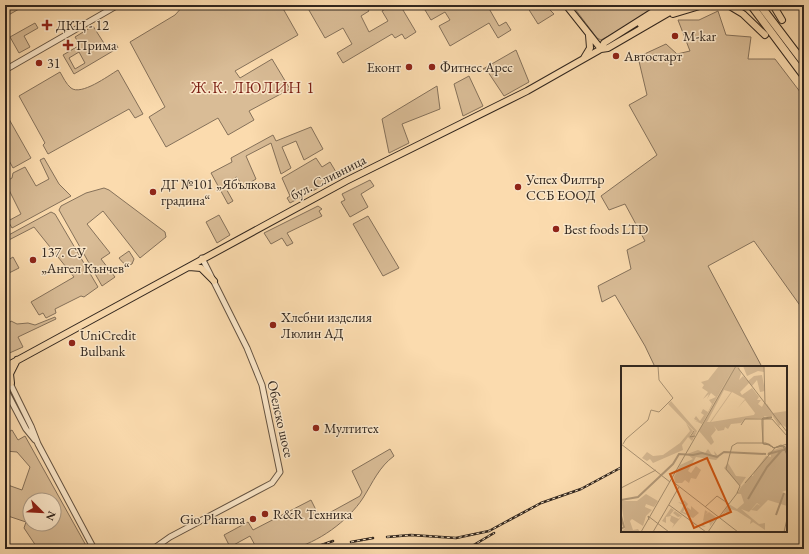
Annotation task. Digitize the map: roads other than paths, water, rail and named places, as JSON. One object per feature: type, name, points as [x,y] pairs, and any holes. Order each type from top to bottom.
[{"type":"highway","points":[[751,5],[804,76]]},
{"type":"highway","points":[[760,5],[804,63]]},
{"type":"main road","points":[[566,5],[601,49]]},
{"type":"main road","name":"бул. Сливница","points":[[601,49],[604,43],[664,5]]},
{"type":"main road","name":"бул. Сливница","points":[[624,38],[643,24],[675,5]]},
{"type":"main road","name":"бул. Сливница","points":[[5,367],[202,258],[346,181],[527,91],[601,49],[608,48],[682,5]]},
{"type":"main road","points":[[660,19],[703,5]]},
{"type":"main road","points":[[728,5],[743,14],[765,35]]},
{"type":"main road","points":[[773,5],[782,20]]},
{"type":"main road","name":"бул. Сливница","points":[[626,30],[643,24]]},
{"type":"main road","points":[[582,60],[590,48],[588,34]]},
{"type":"main road","points":[[183,269],[192,266],[199,267],[214,281]]},
{"type":"main road","points":[[5,360],[17,360],[10,374],[11,383]]},
{"type":"street","points":[[5,70],[118,5]]},
{"type":"street","name":"Обелско шосе","points":[[153,549],[176,534],[272,483],[280,472],[262,385],[248,348],[202,258]]},
{"type":"street","points":[[5,373],[11,383],[38,444],[94,549]]},
{"type":"street","points":[[5,389],[26,428],[38,444]]},
{"type":"railway","points":[[387,537],[411,535],[456,538],[489,531],[541,503],[581,489],[621,468]]},
{"type":"railway","points":[[467,549],[494,533]]},
{"type":"railway","points":[[351,542],[373,538]]},
{"type":"railway","points":[[310,549],[333,541]]},
{"type":"place","name":"ДКЦ - 12","points":[[47,25]]},
{"type":"place","name":"M-kar","points":[[675,36]]},
{"type":"place","name":"Прима","points":[[68,45]]},
{"type":"place","name":"Автостарт","points":[[616,56]]},
{"type":"place","name":"31","points":[[39,63]]},
{"type":"place","name":"Еконт","points":[[409,67]]},
{"type":"place","name":"Фитнес Арес","points":[[432,67]]},
{"type":"place","name":"Успех Филтър ССБ ЕООД","points":[[518,187]]},
{"type":"place","name":"ДГ №101 „Ябълкова градина“","points":[[153,192]]},
{"type":"place","name":"Best foods LTD","points":[[556,229]]},
{"type":"place","name":"137. СУ „Ангел Кънчев“","points":[[33,260]]},
{"type":"place","name":"Хлебни изделия Люлин АД","points":[[273,325]]},
{"type":"place","name":"UniCredit Bulbank","points":[[72,343]]},
{"type":"place","name":"Мултитех","points":[[316,428]]},
{"type":"place","name":"R&R Техника","points":[[265,514]]},
{"type":"place","name":"Gio Pharma","points":[[253,519]]},
{"type":"district","name":"Ж.К. ЛЮЛИН 1","points":[[253,87]]}]
